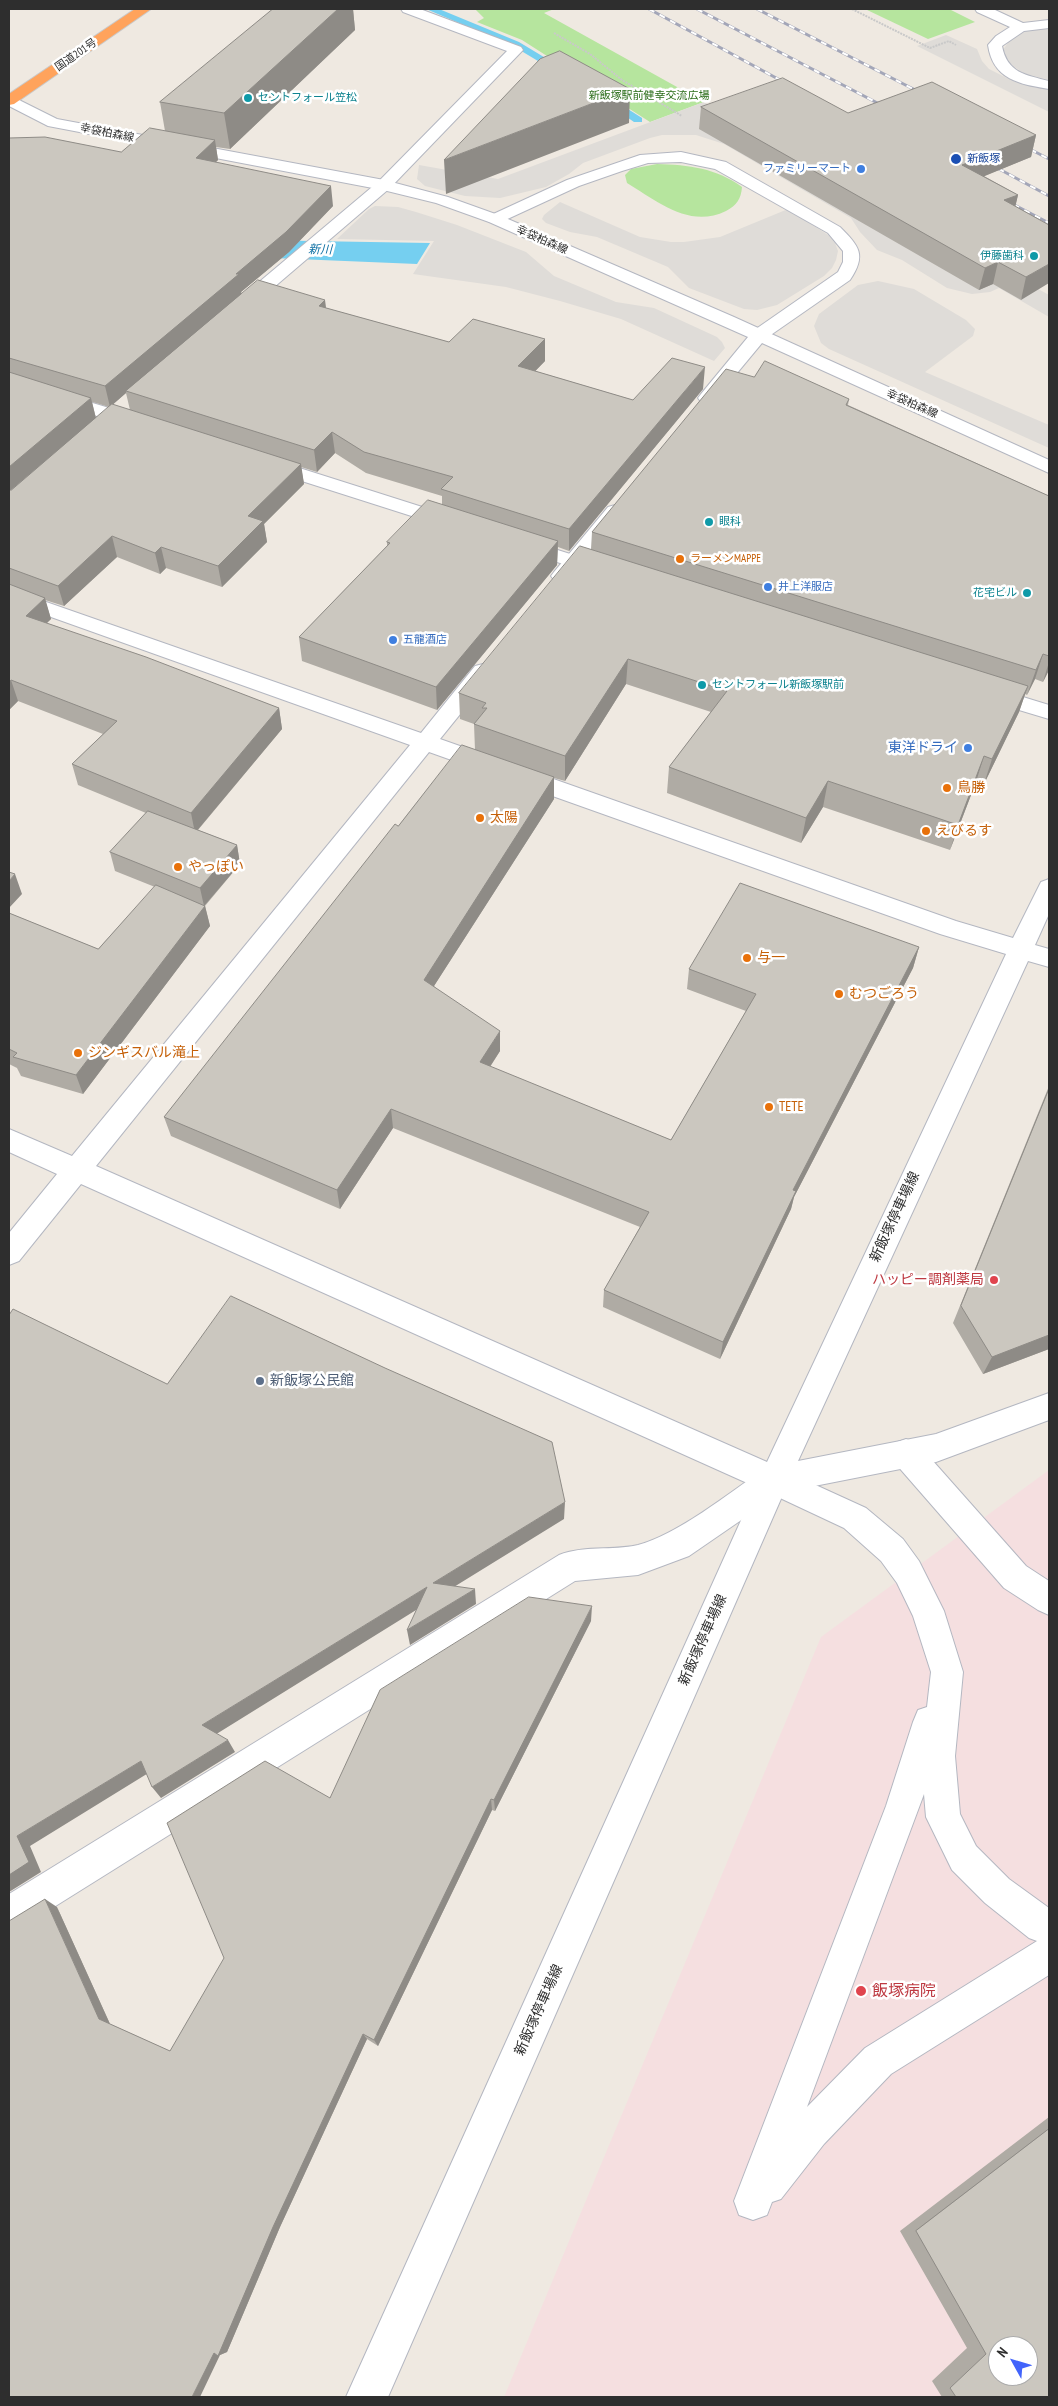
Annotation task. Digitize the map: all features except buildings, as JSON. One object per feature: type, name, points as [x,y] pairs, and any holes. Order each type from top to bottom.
[{"type":"highway","name":"国道201号","points":[[9,99],[144,9]]},
{"type":"street","points":[[225,320],[324,238],[384,185],[516,50],[408,9]]},
{"type":"street","points":[[982,9],[1019,26]]},
{"type":"street","points":[[1049,24],[1019,26],[1004,35],[995,45],[998,62],[1003,69],[1013,75],[1049,85]]},
{"type":"street","name":"幸袋柏森線","points":[[9,99],[27,111],[54,123],[384,185],[442,200],[494,219],[759,335],[1049,467]]},
{"type":"street","points":[[494,219],[573,183],[646,158],[681,156],[720,165],[834,230],[846,242],[854,259],[851,268],[844,276],[759,335],[698,409]]},
{"type":"street","points":[[9,383],[160,430]]},
{"type":"street","points":[[98,428],[127,402]]},
{"type":"street","points":[[254,460],[472,529]]},
{"type":"street","points":[[549,591],[623,500]]},
{"type":"street","points":[[501,538],[616,575]]},
{"type":"street","points":[[9,595],[425,742],[491,768],[1034,954]]},
{"type":"street","points":[[9,1253],[499,651]]},
{"type":"street","points":[[965,685],[1049,712]]},
{"type":"street","name":"新飯塚停車場線","points":[[367,2397],[774,1480],[1034,954],[1049,888]]},
{"type":"street","points":[[9,1140],[774,1480],[854,1518],[892,1550],[908,1572],[928,1611],[947,1672],[938,1756],[943,1817],[964,1858],[997,1891],[1042,1925],[1049,1927]]},
{"type":"street","points":[[9,1914],[570,1566],[638,1560],[678,1545],[774,1480],[936,1448],[1049,1407]]},
{"type":"street","points":[[906,1454],[1015,1577],[1049,1600]]},
{"type":"street","points":[[947,1672],[899,1815],[753,2201],[811,2131],[878,2061],[1049,1954]]},
{"type":"path","points":[[852,9],[930,48],[949,41],[963,48]]},
{"type":"path","points":[[549,31],[578,46],[622,80],[688,120]]},
{"type":"shaded area","points":[[1049,27],[1049,80],[1023,73],[1008,62],[1003,50],[1011,38],[1028,30]]},
{"type":"shaded area","points":[[946,35],[977,49],[982,61],[989,69],[1016,82],[1049,89],[1049,112],[917,46]]},
{"type":"shaded area","points":[[704,102],[1049,295],[1049,317],[999,288],[990,292],[972,294],[947,288],[902,260],[877,250],[860,232],[851,218],[724,144],[696,135],[662,135],[650,138],[583,163],[569,174],[546,187],[500,198],[465,196],[425,186],[417,179],[419,165],[498,179]]},
{"type":"shaded area","points":[[560,202],[640,237],[671,242],[720,237],[788,209],[828,235],[835,243],[838,251],[832,268],[824,276],[777,305],[757,310],[744,309],[689,288],[668,267],[597,237],[570,232],[546,223],[542,219],[544,215]]},
{"type":"shaded area","points":[[375,206],[398,207],[416,212],[457,225],[526,252],[554,276],[616,302],[654,308],[717,337],[725,348],[714,361],[621,319],[560,301],[506,287],[413,274],[434,241],[337,239],[369,209]]},
{"type":"shaded area","points":[[878,281],[914,289],[966,320],[975,329],[973,336],[925,372],[1049,425],[1049,448],[829,349],[821,343],[814,326],[819,314],[858,285]]},
{"type":"shaded area","name":"飯塚病院","points":[[1049,1470],[1049,2397],[504,2397],[821,1637]]},
{"type":"green space","name":"新飯塚駅前健幸交流広場","points":[[475,9],[554,9],[544,13],[704,102],[650,122],[522,40],[477,22],[484,18]]},
{"type":"green space","points":[[865,9],[949,9],[975,22],[928,39]]},
{"type":"green space","points":[[657,164],[680,165],[712,172],[742,187],[741,195],[736,204],[726,211],[712,216],[686,215],[662,205],[627,183],[625,175],[631,169]]},
{"type":"water","name":"新川","points":[[9,198],[251,240],[430,243],[417,264],[249,257]]},
{"type":"waterway","points":[[431,9],[516,44],[562,71]]},
{"type":"waterway","points":[[609,100],[638,120]]},
{"type":"railway","points":[[649,9],[791,86]]},
{"type":"railway","points":[[697,9],[887,108]]},
{"type":"railway","points":[[757,9],[925,95]]},
{"type":"railway","points":[[1020,144],[1049,159]]},
{"type":"railway","points":[[988,163],[1049,196]]},
{"type":"railway","points":[[1003,199],[1049,223]]},
{"type":"place","name":"セントフォール笠松","points":[[248,98]]},
{"type":"place","name":"新飯塚","points":[[956,159]]},
{"type":"place","name":"ファミリーマート","points":[[861,169]]},
{"type":"place","name":"伊藤歯科","points":[[1034,256]]},
{"type":"place","name":"眼科","points":[[709,522]]},
{"type":"place","name":"ラーメンMAPPE","points":[[680,559]]},
{"type":"place","name":"井上洋服店","points":[[768,587]]},
{"type":"place","name":"花宅ビル","points":[[1027,593]]},
{"type":"place","name":"五龍酒店","points":[[393,640]]},
{"type":"place","name":"セントフォール新飯塚駅前","points":[[702,685]]},
{"type":"place","name":"東洋ドライ","points":[[968,748]]},
{"type":"place","name":"鳥勝","points":[[947,788]]},
{"type":"place","name":"太陽","points":[[480,818]]},
{"type":"place","name":"えびるす","points":[[926,831]]},
{"type":"place","name":"やっぽい","points":[[178,867]]},
{"type":"place","name":"与一","points":[[747,958]]},
{"type":"place","name":"むつごろう","points":[[839,994]]},
{"type":"place","name":"ジンギスバル滝上","points":[[78,1053]]},
{"type":"place","name":"TETE","points":[[769,1107]]},
{"type":"place","name":"ハッピー調剤薬局","points":[[994,1280]]},
{"type":"place","name":"新飯塚公民館","points":[[260,1381]]},
{"type":"place","name":"飯塚病院","points":[[861,1991]]}]
